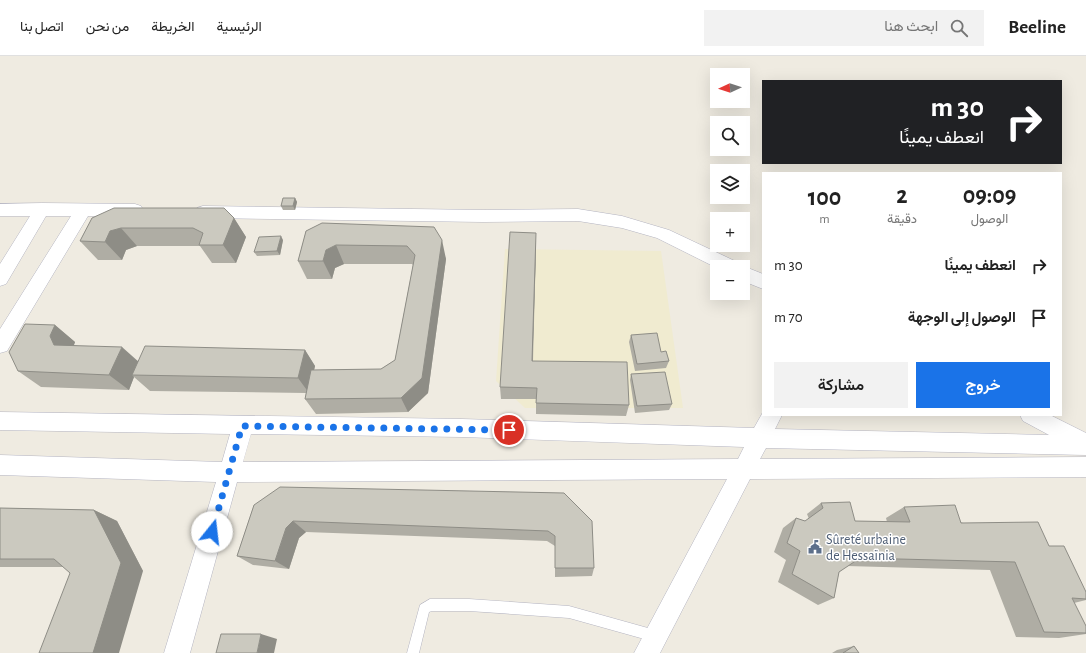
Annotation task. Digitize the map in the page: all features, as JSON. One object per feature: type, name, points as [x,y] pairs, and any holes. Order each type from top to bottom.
[{"type":"street","points":[[0,279],[42,209]]},
{"type":"street","points":[[0,210],[42,209],[153,211]]},
{"type":"street","points":[[0,345],[83,210]]},
{"type":"street","points":[[185,211],[483,216],[578,215],[622,222],[663,234],[717,260]]},
{"type":"street","points":[[750,276],[762,282]]},
{"type":"street","points":[[651,644],[771,416]]},
{"type":"street","points":[[1032,416],[1086,444]]},
{"type":"street","points":[[0,421],[242,426],[462,428],[760,438],[1086,444]]},
{"type":"street","points":[[177,653],[242,426]]},
{"type":"street","points":[[0,465],[230,472],[1086,467]]},
{"type":"lane","points":[[413,653],[424,609],[430,605],[470,605],[569,612],[651,644]]},
{"type":"shaded area","points":[[505,249],[661,251],[683,408],[525,408],[496,381]]},
{"type":"building","points":[[283,198],[295,198],[293,206],[281,206]]},
{"type":"building","points":[[114,208],[224,208],[234,218],[223,245],[199,245],[203,233],[193,228],[121,228],[110,231],[105,242],[80,241],[92,218]]},
{"type":"building","points":[[322,223],[434,227],[442,240],[422,378],[401,398],[305,399],[311,370],[381,369],[395,360],[415,255],[407,246],[336,245],[326,250],[323,261],[298,261],[306,231]]},
{"type":"building","points":[[510,232],[536,233],[532,361],[627,362],[629,405],[536,403],[537,388],[500,387]]},
{"type":"building","points":[[281,236],[277,251],[254,252],[259,237]]},
{"type":"building","points":[[25,324],[55,325],[50,336],[54,345],[122,347],[109,375],[18,371],[9,352]]},
{"type":"building","points":[[657,333],[661,352],[666,351],[669,361],[637,364],[631,335]]},
{"type":"building","points":[[145,346],[305,350],[298,378],[132,375]]},
{"type":"building","points":[[665,372],[672,404],[637,406],[631,374]]},
{"type":"building","points":[[280,487],[564,493],[592,521],[594,568],[555,568],[555,536],[548,531],[293,521],[286,528],[275,561],[237,556],[254,505]]},
{"type":"building","points":[[850,502],[855,521],[910,522],[904,507],[955,505],[961,523],[1038,522],[1049,546],[1064,546],[1086,592],[1086,599],[1072,598],[1086,626],[1086,633],[1044,632],[1015,562],[860,558],[839,572],[834,598],[792,574],[800,551],[787,543],[796,518],[805,521],[823,508],[821,503]]},
{"type":"building","points":[[0,508],[94,510],[121,563],[93,653],[39,653],[70,573],[54,559],[0,559]]},
{"type":"building","points":[[221,634],[261,634],[257,653],[216,653]]},
{"type":"building","points":[[854,646],[859,653],[843,653]]},
{"type":"place","name":"Sûreté urbaine de Hessaïnia","points":[[815,547]]},
{"type":"route","points":[[212,532],[242,426],[462,428],[509,430]]}]
